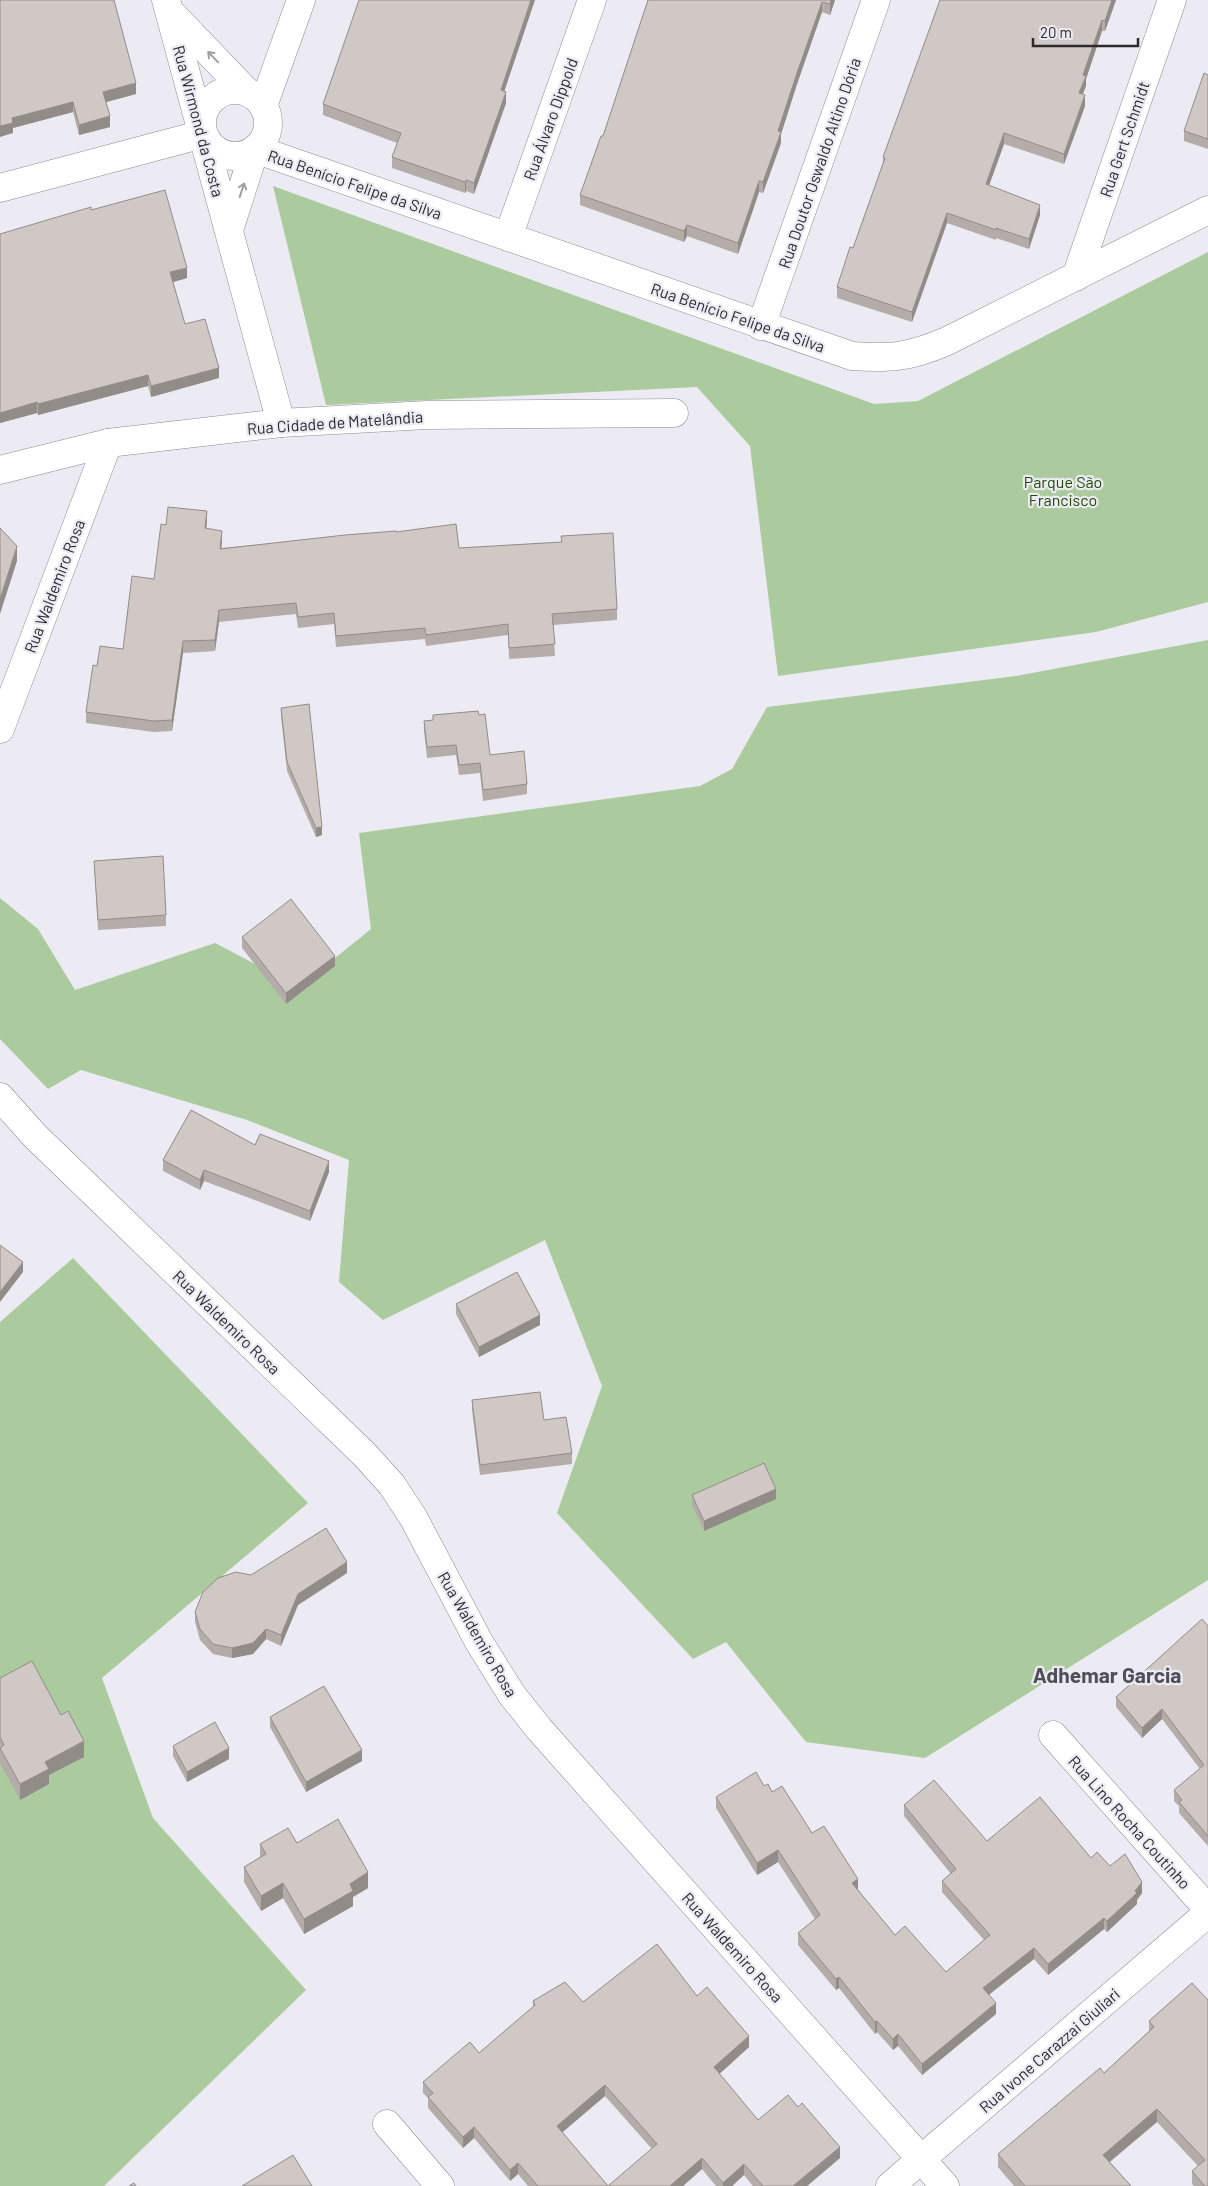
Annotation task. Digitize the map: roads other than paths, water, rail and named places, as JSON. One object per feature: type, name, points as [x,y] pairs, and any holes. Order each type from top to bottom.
[{"type":"street","points":[[255,99],[301,0]]},
{"type":"street","name":"Rua Álvaro Dippold","points":[[508,237],[592,0]]},
{"type":"street","name":"Rua Doutor Oswaldo Altino Dória","points":[[761,326],[876,0]]},
{"type":"street","name":"Rua Gert Schmidt","points":[[1076,277],[1172,0]]},
{"type":"street","name":"Rua Wirmond da Costa","points":[[168,6],[255,99]]},
{"type":"street","name":"Rua Wirmond da Costa","points":[[168,6],[281,424]]},
{"type":"street","points":[[226,91],[255,99],[268,124],[266,134],[255,149],[248,154],[229,156],[213,149],[202,134],[203,112],[208,102],[216,95],[226,91]]},
{"type":"street","points":[[0,188],[202,134]]},
{"type":"street","name":"Rua Wirmond da Costa","points":[[229,230],[255,149]]},
{"type":"street","name":"Rua Benício Felipe da Silva","points":[[255,149],[761,326],[852,356],[884,359],[920,352],[945,342],[1208,210]]},
{"type":"street","name":"Rua Cidade de Matelândia","points":[[0,470],[108,443],[281,424],[427,415],[674,413]]},
{"type":"street","name":"Rua Waldemiro Rosa","points":[[0,729],[108,443]]},
{"type":"street","name":"Rua Waldemiro Rosa","points":[[0,1097],[35,1136],[346,1436],[392,1484],[413,1516],[479,1642],[512,1695],[540,1730],[945,2186]]},
{"type":"street","name":"Rua Lino Rocha Coutinho","points":[[1053,1735],[1208,1909]]},
{"type":"street","name":"Rua Ivone Carazzai Giuliari","points":[[890,2186],[1208,1914]]},
{"type":"street","points":[[387,2124],[440,2186]]},
{"type":"district","name":"Adhemar Garcia","points":[[1107,1674]]},
{"type":"park label","name":"Parque São Francisco","points":[[1063,490]]}]
